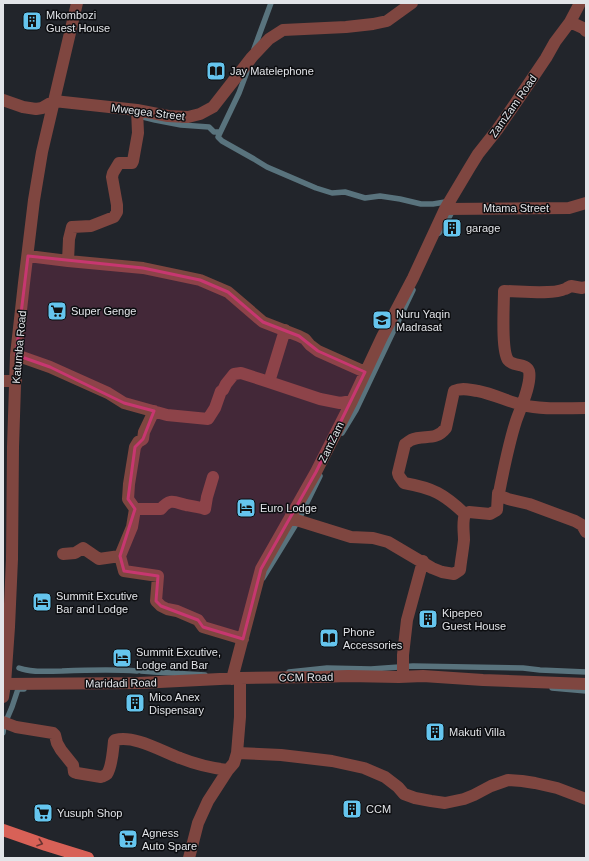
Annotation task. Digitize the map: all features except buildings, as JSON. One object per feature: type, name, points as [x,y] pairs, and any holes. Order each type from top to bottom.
[{"type":"main road","points":[[3,830],[88,858]]},
{"type":"street","name":"Katumba Road","points":[[3,696],[9,627],[12,560],[13,447],[16,355],[34,200],[42,152],[76,3]]},
{"type":"street","name":"Mwegea Street","points":[[54,101],[137,110],[168,116],[188,117],[200,114],[213,106],[252,57],[269,39],[283,30],[374,24],[387,21],[412,3]]},
{"type":"street","name":"ZamZam Road","points":[[445,209],[470,167],[506,118],[555,42],[570,22],[580,3]]},
{"type":"street","points":[[570,22],[586,31]]},
{"type":"street","points":[[3,100],[23,107],[36,109],[42,108],[54,101]]},
{"type":"street","points":[[68,261],[69,239],[72,227],[91,226],[114,217],[117,212],[112,177],[119,163],[132,163],[133,161],[138,133],[137,110]]},
{"type":"street","name":"Mtama Street","points":[[445,209],[569,208],[586,203]]},
{"type":"street","name":"ZamZam","points":[[236,679],[243,639],[261,569],[316,472],[382,337],[413,278],[445,209]]},
{"type":"street","points":[[28,256],[143,268],[200,280],[228,292],[263,322],[299,336],[305,339],[318,351],[365,372]]},
{"type":"street","points":[[465,514],[469,512],[490,514],[497,510],[498,498],[508,451],[528,382],[529,370],[514,364],[507,359],[504,343],[504,291],[545,292],[560,291],[571,286],[582,288],[586,287]]},
{"type":"street","points":[[270,382],[285,330]]},
{"type":"street","points":[[16,355],[50,367],[108,393],[124,403],[167,415],[208,419],[215,408],[221,391],[226,384],[234,374],[241,373],[320,399],[340,403],[352,401]]},
{"type":"street","points":[[3,381],[16,381]]},
{"type":"street","points":[[465,514],[438,492],[404,483],[398,473],[405,444],[411,440],[437,436],[446,428],[454,391],[461,388],[483,392],[522,405],[548,408],[586,408]]},
{"type":"street","points":[[154,411],[144,432],[143,439],[138,442],[135,447],[128,499],[135,509],[132,527],[120,556],[124,571],[158,576],[156,602],[161,606],[198,620],[203,627],[243,639]]},
{"type":"street","points":[[135,509],[161,509],[165,504],[176,501],[205,508],[213,477]]},
{"type":"street","points":[[498,498],[503,497],[529,504],[568,519],[582,525],[586,532]]},
{"type":"street","points":[[290,518],[351,537],[373,538],[388,542],[423,561],[432,568],[442,572],[454,574],[460,570],[463,550],[465,514]]},
{"type":"street","points":[[63,554],[75,553],[83,548],[99,559],[120,556]]},
{"type":"street","points":[[403,677],[403,655],[407,620],[423,561]]},
{"type":"street","name":"CCM Road","points":[[236,679],[348,676],[423,676],[498,681],[586,684]]},
{"type":"street","points":[[189,858],[198,823],[208,801],[234,762],[237,753],[240,717],[236,679]]},
{"type":"street","name":"Maridadi Road","points":[[4,684],[139,683],[236,679]]},
{"type":"street","points":[[3,722],[16,727],[53,733],[61,750],[73,765],[74,772],[77,773],[101,777],[104,776],[110,767],[115,740],[135,741],[200,765],[228,770]]},
{"type":"street","points":[[237,753],[281,755],[332,761],[364,768],[385,777],[398,787],[404,794],[414,798],[431,801],[445,802],[464,799],[491,786],[508,780],[536,782],[586,799]]},
{"type":"highlighted area","points":[[28,256],[143,268],[200,280],[228,292],[263,322],[299,336],[318,351],[365,372],[316,472],[261,569],[243,639],[203,627],[198,620],[161,606],[156,601],[158,576],[124,571],[120,556],[135,509],[128,499],[135,447],[143,439],[154,411],[124,403],[50,367],[16,355]]},
{"type":"waterway","points":[[254,49],[271,3]]},
{"type":"waterway","points":[[248,69],[239,93],[218,137],[222,141],[267,167],[316,188],[332,193],[345,192],[365,198],[380,196],[421,204],[449,203]]},
{"type":"waterway","points":[[143,117],[181,125],[209,127],[214,132],[220,132]]},
{"type":"waterway","points":[[439,233],[444,227],[454,208]]},
{"type":"waterway","points":[[342,433],[356,410],[413,290]]},
{"type":"waterway","points":[[263,578],[298,521],[320,476]]},
{"type":"waterway","points":[[289,672],[327,668],[371,669],[413,666],[523,668],[586,672]]},
{"type":"waterway","points":[[19,668],[29,671],[137,671]]},
{"type":"waterway","points":[[141,671],[205,675]]},
{"type":"waterway","points":[[552,688],[586,691]]},
{"type":"waterway","points":[[6,721],[18,689],[24,689]]},
{"type":"waterway","points":[[3,733],[4,725]]},
{"type":"place","name":"Mkombozi Guest House","points":[[32,21]]},
{"type":"place","name":"Jay Matelephone","points":[[216,71]]},
{"type":"place","name":"garage","points":[[452,228]]},
{"type":"place","name":"Super Genge","points":[[57,311]]},
{"type":"place","name":"Nuru Yaqin Madrasat","points":[[382,320]]},
{"type":"place","name":"Euro Lodge","points":[[246,508]]},
{"type":"place","name":"Summit Excutive Bar and Lodge","points":[[42,602]]},
{"type":"place","name":"Kipepeo Guest House","points":[[428,619]]},
{"type":"place","name":"Phone Accessories","points":[[329,638]]},
{"type":"place","name":"Summit Excutive, Lodge and Bar","points":[[122,658]]},
{"type":"place","name":"Mico Anex Dispensary","points":[[135,703]]},
{"type":"place","name":"Makuti Villa","points":[[435,732]]},
{"type":"place","name":"CCM","points":[[352,809]]},
{"type":"place","name":"Yusuph Shop","points":[[43,813]]},
{"type":"place","name":"Agness Auto Spare","points":[[128,839]]}]
